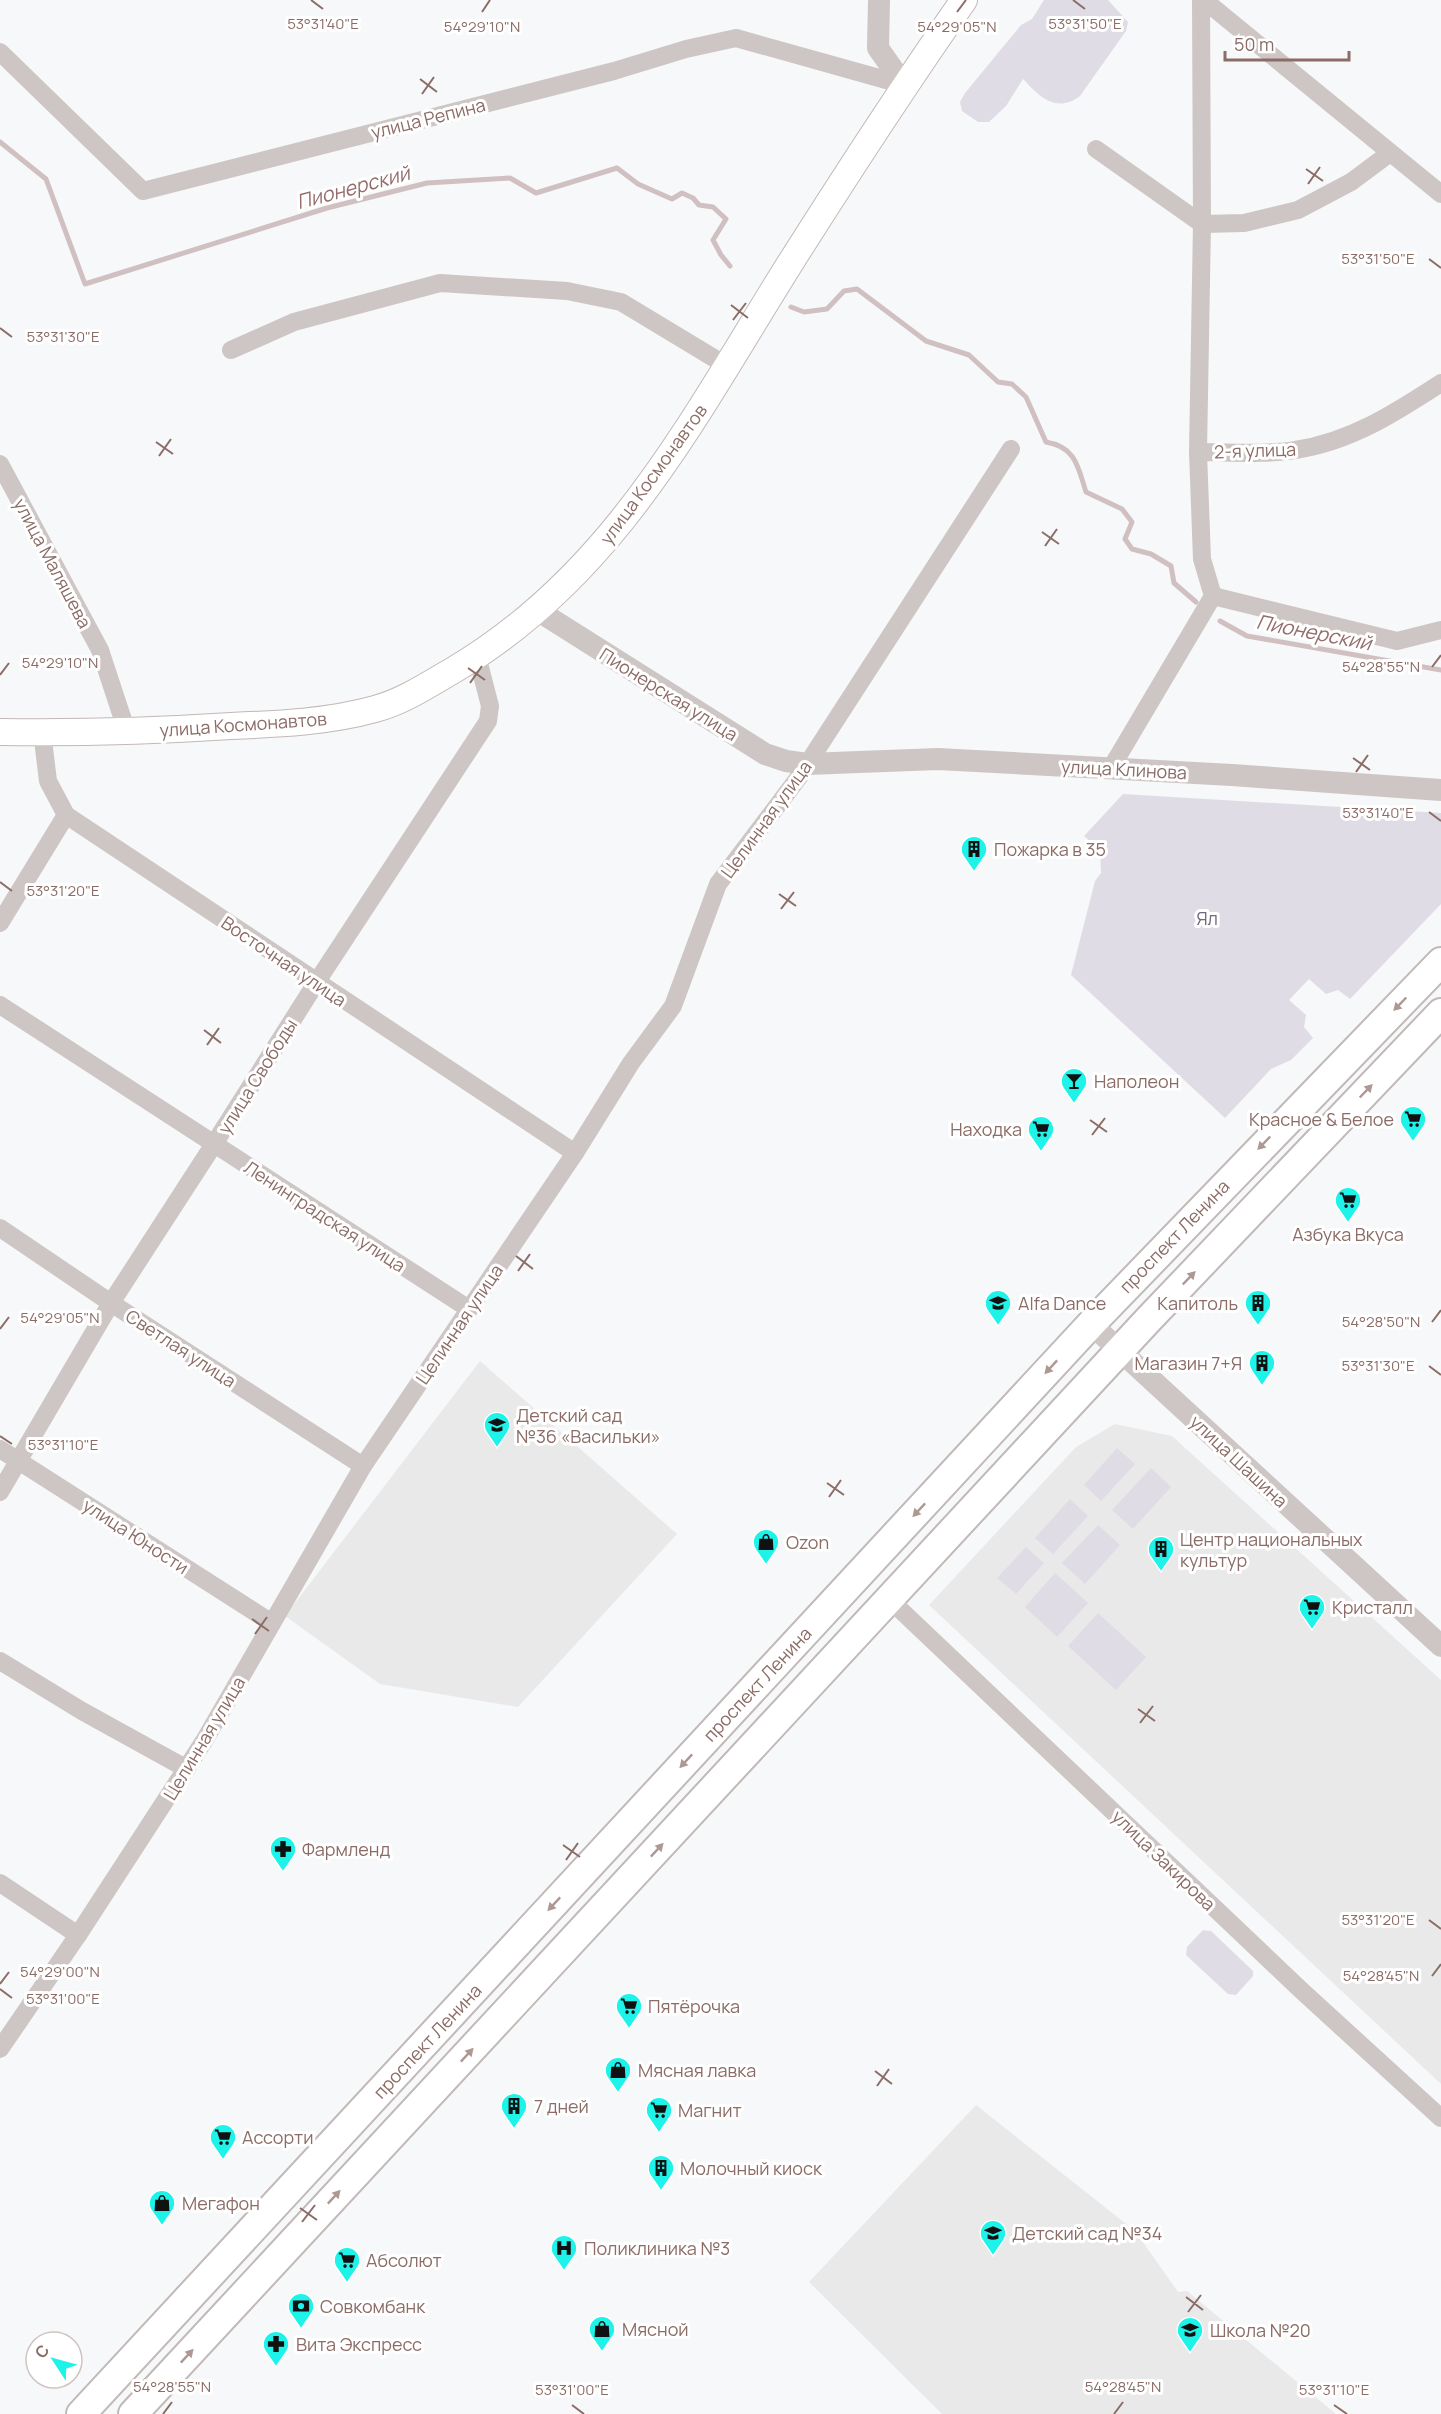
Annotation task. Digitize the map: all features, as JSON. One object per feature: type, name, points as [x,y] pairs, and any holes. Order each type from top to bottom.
[{"type":"main road","name":"улица Космонавтов","points":[[0,732],[127,732],[313,722],[377,709],[423,688],[477,656],[537,610],[579,571],[618,527],[691,426],[904,85],[964,0]]},
{"type":"main road","name":"проспект Ленина","points":[[81,2414],[1091,1324],[1441,962]]},
{"type":"main road","points":[[133,2414],[1120,1351],[1441,1013]]},
{"type":"main road","points":[[600,1854],[629,1880]]},
{"type":"street","points":[[879,0],[878,48],[904,85]]},
{"type":"street","points":[[1202,0],[1441,194]]},
{"type":"street","points":[[1111,768],[1213,596],[1202,559],[1198,452],[1202,224],[1202,0]]},
{"type":"street","name":"улица Репина","points":[[0,52],[143,191],[614,70],[686,49],[736,38],[904,85]]},
{"type":"street","points":[[1095,149],[1202,224],[1244,223],[1298,210],[1351,182],[1390,153]]},
{"type":"street","points":[[231,350],[294,322],[440,283],[567,291],[621,302],[727,366]]},
{"type":"street","name":"2-я улица","points":[[1198,452],[1294,450],[1351,435],[1392,415],[1441,383]]},
{"type":"street","name":"Целинная улица","points":[[0,2049],[187,1769],[363,1466],[575,1153],[631,1064],[673,1006],[718,884],[807,764],[1011,450]]},
{"type":"street","name":"улица Маляшева","points":[[0,464],[100,650],[127,732]]},
{"type":"street","points":[[1213,596],[1397,641],[1441,630]]},
{"type":"street","name":"Пионерская улица","points":[[537,610],[765,754],[786,761],[807,764]]},
{"type":"street","name":"улица Свободы","points":[[0,1492],[111,1303],[316,982],[488,721],[490,706],[477,656]]},
{"type":"street","name":"Восточная улица","points":[[42,732],[48,781],[66,815],[575,1153]]},
{"type":"street","name":"улица Клинова","points":[[807,764],[938,759],[1441,790]]},
{"type":"street","points":[[0,923],[66,815]]},
{"type":"street","name":"Ленинградская улица","points":[[0,1005],[469,1310]]},
{"type":"street","name":"Светлая улица","points":[[0,1228],[111,1303],[363,1466]]},
{"type":"street","name":"улица Шашина","points":[[1091,1324],[1441,1646]]},
{"type":"street","name":"улица Юности","points":[[0,1449],[272,1623]]},
{"type":"street","name":"улица Закирова","points":[[889,1599],[1302,1991],[1441,2118]]},
{"type":"street","points":[[0,1661],[82,1711],[187,1769]]},
{"type":"street","points":[[0,1883],[78,1935]]},
{"type":"shaded area","name":"Детский сад №36 «Васильки»","points":[[480,1361],[677,1534],[518,1707],[380,1684],[285,1616]]},
{"type":"shaded area","points":[[1115,1424],[1172,1436],[1441,1680],[1441,2084],[929,1605],[1076,1447]]},
{"type":"shaded area","name":"Детский сад №34","points":[[976,2105],[1135,2231],[1178,2292],[1187,2291],[1336,2414],[942,2414],[809,2282]]},
{"type":"green space","points":[[1044,0],[1108,0],[1128,22],[1126,31],[1080,96],[1063,103],[1048,101],[1023,79],[1006,106],[989,122],[978,122],[962,111],[960,102],[1021,25],[1032,19]]},
{"type":"green space","name":"Ял","points":[[1123,794],[1441,813],[1441,904],[1350,999],[1338,990],[1326,994],[1309,979],[1289,1000],[1306,1015],[1304,1027],[1313,1038],[1291,1060],[1271,1069],[1225,1118],[1071,975],[1095,881],[1101,873],[1100,850],[1084,836]]},
{"type":"green space","points":[[1117,1448],[1135,1464],[1101,1501],[1084,1485]]},
{"type":"green space","points":[[1151,1468],[1171,1487],[1133,1529],[1112,1510]]},
{"type":"green space","points":[[1070,1499],[1088,1516],[1053,1554],[1035,1538]]},
{"type":"green space","points":[[1098,1525],[1120,1545],[1085,1584],[1062,1563]]},
{"type":"green space","points":[[1026,1547],[1044,1563],[1016,1594],[997,1578]]},
{"type":"green space","points":[[1055,1573],[1088,1603],[1057,1637],[1025,1607]]},
{"type":"green space","points":[[1098,1613],[1146,1657],[1116,1690],[1068,1646]]},
{"type":"green space","points":[[1203,1930],[1211,1931],[1253,1971],[1253,1976],[1236,1995],[1228,1994],[1186,1955],[1187,1947]]},
{"type":"waterway","name":"Пионерский","points":[[0,142],[46,179],[85,284],[327,208],[427,183],[510,178],[536,193],[617,168],[638,184],[672,199],[682,193],[693,198],[699,205],[713,207],[726,219],[713,240],[730,266]]},
{"type":"waterway","name":"Пионерский","points":[[791,307],[804,312],[827,309],[844,291],[857,289],[926,341],[969,355],[998,382],[1012,384],[1026,397],[1046,442],[1064,448],[1070,453],[1081,474],[1086,492],[1122,509],[1132,522],[1125,539],[1132,549],[1151,554],[1171,566],[1174,583],[1196,602]]},
{"type":"waterway","name":"Пионерский","points":[[1220,621],[1247,636],[1441,670]]},
{"type":"place","name":"Пожарка в 35","points":[[974,872]]},
{"type":"place","name":"Наполеон","points":[[1074,1104]]},
{"type":"place","name":"Красное & Белое","points":[[1413,1142]]},
{"type":"place","name":"Находка","points":[[1041,1152]]},
{"type":"place","name":"Азбука Вкуса","points":[[1348,1223]]},
{"type":"place","name":"Alfa Dance","points":[[998,1326]]},
{"type":"place","name":"Капитоль","points":[[1258,1326]]},
{"type":"place","name":"Магазин 7+Я","points":[[1262,1386]]},
{"type":"place","name":"Детский сад №36 «Васильки»","points":[[497,1448]]},
{"type":"place","name":"Ozon","points":[[766,1565]]},
{"type":"place","name":"Центр национальных культур","points":[[1161,1572]]},
{"type":"place","name":"Кристалл","points":[[1312,1630]]},
{"type":"place","name":"Фармленд","points":[[283,1872]]},
{"type":"place","name":"Пятёрочка","points":[[629,2029]]},
{"type":"place","name":"Мясная лавка","points":[[618,2093]]},
{"type":"place","name":"7 дней","points":[[514,2129]]},
{"type":"place","name":"Магнит","points":[[659,2133]]},
{"type":"place","name":"Ассорти","points":[[223,2160]]},
{"type":"place","name":"Молочный киоск","points":[[661,2191]]},
{"type":"place","name":"Мегафон","points":[[162,2226]]},
{"type":"place","name":"Детский сад №34","points":[[993,2256]]},
{"type":"place","name":"Поликлиника №3","points":[[564,2271]]},
{"type":"place","name":"Абсолют","points":[[347,2283]]},
{"type":"place","name":"Совкомбанк","points":[[301,2329]]},
{"type":"place","name":"Мясной","points":[[602,2352]]},
{"type":"place","name":"Школа №20","points":[[1190,2353]]},
{"type":"place","name":"Вита Экспресс","points":[[276,2367]]}]
